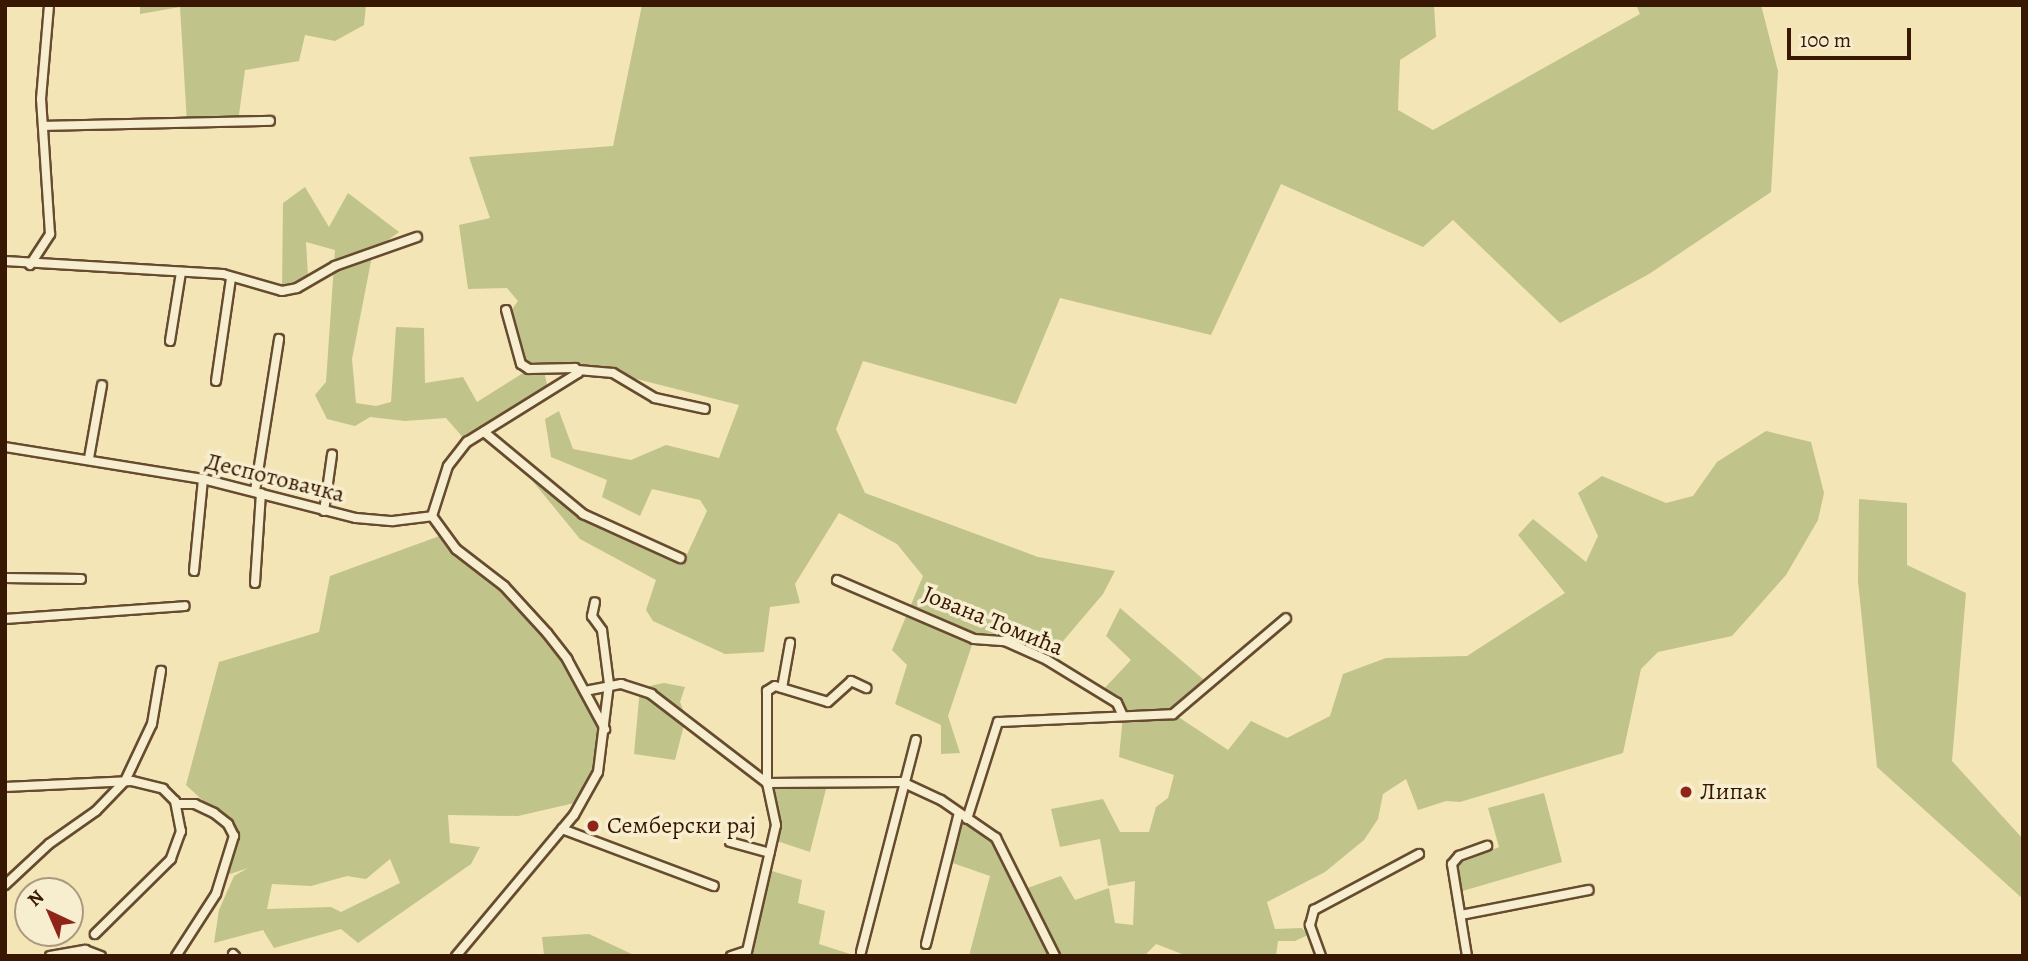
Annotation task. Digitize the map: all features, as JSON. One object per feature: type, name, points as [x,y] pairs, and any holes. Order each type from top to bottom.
[{"type":"street","points":[[30,265],[50,234],[41,99],[49,5]]},
{"type":"street","points":[[44,125],[270,121]]},
{"type":"street","points":[[5,261],[30,265],[223,274],[282,291],[297,288],[335,266],[417,237]]},
{"type":"street","points":[[170,341],[181,272]]},
{"type":"street","points":[[216,381],[231,278]]},
{"type":"street","points":[[506,310],[521,363],[529,369],[612,373],[655,398],[705,409]]},
{"type":"street","points":[[256,583],[258,492],[279,339]]},
{"type":"street","points":[[578,370],[564,385],[467,442],[448,466],[432,516],[456,549],[498,581],[547,633],[585,691],[605,729]]},
{"type":"street","points":[[89,458],[102,385]]},
{"type":"street","points":[[484,432],[500,441],[562,500],[583,514],[680,558]]},
{"type":"street","name":"Деспотовачка","points":[[5,447],[89,458],[203,479],[324,511],[378,521],[432,516]]},
{"type":"street","points":[[324,511],[332,454]]},
{"type":"street","points":[[194,571],[203,479]]},
{"type":"street","points":[[5,578],[82,579]]},
{"type":"street","name":"Јована Томића","points":[[837,580],[974,639],[1004,641],[1047,660],[1117,703],[1123,716]]},
{"type":"street","points":[[456,956],[583,802],[597,772],[605,729],[608,684],[602,630],[592,616],[595,602]]},
{"type":"street","points":[[5,619],[185,606]]},
{"type":"street","points":[[967,819],[1000,720],[1173,714],[1286,618]]},
{"type":"street","points":[[782,688],[790,643]]},
{"type":"street","points":[[5,886],[49,845],[96,811],[125,781],[152,724],[161,671]]},
{"type":"street","points":[[731,956],[746,953],[770,853],[776,811],[767,783],[765,695],[771,686],[828,702],[850,681],[866,688]]},
{"type":"street","points":[[585,691],[608,684],[629,685],[651,694],[767,783],[902,782],[959,813],[996,838],[1005,851],[1055,956]]},
{"type":"street","points":[[861,952],[902,782],[916,740]]},
{"type":"street","points":[[5,787],[125,781],[156,785],[177,804],[181,831],[171,859],[95,934]]},
{"type":"street","points":[[176,956],[216,894],[234,836],[214,813],[195,804],[177,804]]},
{"type":"street","points":[[926,944],[959,813]]},
{"type":"street","points":[[562,829],[714,886]]},
{"type":"street","points":[[730,842],[770,853]]},
{"type":"street","points":[[1467,956],[1453,861],[1487,846]]},
{"type":"street","points":[[1321,956],[1310,925],[1314,910],[1419,854]]},
{"type":"street","points":[[1461,915],[1589,890]]},
{"type":"street","points":[[50,956],[85,950],[101,956]]},
{"type":"green space","points":[[140,5],[366,5],[364,25],[335,41],[305,35],[299,61],[245,70],[238,122],[187,123],[180,7],[140,14]]},
{"type":"green space","points":[[642,5],[1434,5],[1436,37],[1400,60],[1398,110],[1433,130],[1640,14],[1636,5],[1761,5],[1778,71],[1771,192],[1649,274],[1560,323],[1453,220],[1423,247],[1281,184],[1211,335],[1060,298],[1016,404],[863,361],[836,429],[865,493],[1038,557],[1115,571],[1103,594],[1047,660],[1005,641],[974,639],[948,716],[960,753],[941,754],[941,725],[895,704],[907,665],[892,650],[923,576],[897,544],[839,513],[795,584],[800,603],[770,607],[764,652],[725,654],[653,621],[646,610],[656,580],[580,539],[530,478],[683,563],[707,511],[700,500],[652,489],[640,516],[602,497],[607,480],[551,457],[545,419],[559,411],[573,449],[631,460],[666,445],[719,458],[739,405],[613,373],[544,371],[549,394],[467,442],[446,418],[405,421],[370,417],[355,426],[327,419],[315,395],[326,382],[335,250],[306,242],[308,276],[297,288],[282,291],[283,203],[305,187],[329,227],[348,193],[399,232],[373,251],[352,359],[356,403],[376,406],[391,402],[396,327],[424,328],[425,383],[463,377],[477,402],[528,370],[521,364],[510,312],[518,301],[507,288],[468,289],[459,225],[490,218],[469,157],[613,146]]},
{"type":"green space","points":[[1766,431],[1811,442],[1824,493],[1818,520],[1786,575],[1732,636],[1658,652],[1641,669],[1623,753],[1460,802],[1446,801],[1418,810],[1406,779],[1383,794],[1378,819],[1364,840],[1325,872],[1267,902],[1275,929],[1302,928],[1308,935],[1295,941],[1278,941],[1276,956],[1187,956],[1156,944],[1144,956],[969,956],[990,876],[947,861],[959,813],[996,838],[1022,890],[1061,876],[1075,900],[1109,888],[1115,923],[1133,925],[1135,881],[1108,886],[1100,839],[1060,847],[1051,809],[1103,799],[1120,832],[1149,832],[1156,807],[1168,798],[1174,775],[1119,757],[1123,716],[1120,707],[1100,693],[1131,660],[1106,636],[1120,608],[1210,685],[1174,714],[1228,750],[1251,721],[1287,738],[1330,716],[1343,674],[1386,658],[1467,656],[1565,593],[1518,535],[1533,519],[1586,562],[1598,536],[1578,493],[1602,476],[1666,503],[1693,496],[1717,462]]},
{"type":"green space","points":[[1859,499],[1907,503],[1907,565],[1966,593],[1952,761],[2023,839],[2023,899],[1877,767],[1858,581]]},
{"type":"green space","points":[[445,534],[547,633],[605,729],[603,753],[583,801],[518,816],[448,815],[450,843],[480,847],[471,864],[358,943],[341,929],[274,948],[263,930],[214,943],[219,910],[234,876],[248,868],[224,876],[233,849],[228,824],[186,785],[219,662],[319,632],[330,576]],"holes":[[[390,859],[400,883],[341,912],[331,907],[267,909],[272,884],[311,886],[347,876],[366,879]]]},
{"type":"green space","points":[[664,683],[685,687],[680,702],[686,717],[675,760],[634,754],[640,688]]},
{"type":"green space","points":[[767,783],[827,785],[810,852],[774,840],[776,825]]},
{"type":"green space","points":[[1544,793],[1562,862],[1459,892],[1456,865],[1499,847],[1488,808]]},
{"type":"green space","points":[[765,869],[802,880],[798,903],[825,911],[819,944],[856,956],[746,956]]},
{"type":"green space","points":[[589,934],[636,956],[544,955],[542,937]]},
{"type":"place","name":"Липак","points":[[1686,792]]},
{"type":"place","name":"Семберски рај","points":[[593,826]]}]
